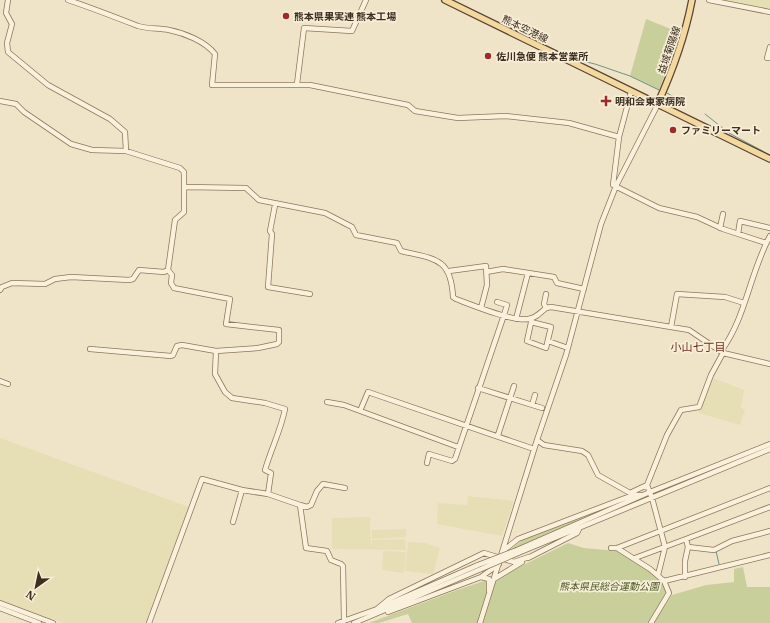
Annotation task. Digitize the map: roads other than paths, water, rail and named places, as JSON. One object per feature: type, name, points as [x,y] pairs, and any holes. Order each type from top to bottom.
[{"type":"main road","name":"熊本空港線","points":[[445,0],[770,159]]},
{"type":"main road","name":"益城菊陽線","points":[[657,105],[676,61],[688,23],[692,0]]},
{"type":"street","points":[[8,0],[6,12],[12,24],[7,43],[8,52],[48,84],[110,119],[125,132],[126,151]]},
{"type":"street","points":[[68,0],[108,15],[127,20],[138,26],[169,30],[189,36],[212,50],[215,54],[212,85],[297,84],[333,89],[408,104],[415,111],[458,118],[506,116],[569,123],[619,137]]},
{"type":"street","points":[[297,84],[304,28],[352,31],[366,0]]},
{"type":"street","points":[[709,0],[770,12]]},
{"type":"street","points":[[770,47],[767,58],[770,58]]},
{"type":"street","points":[[631,92],[619,137],[613,185],[659,208],[696,217],[720,228],[766,242]]},
{"type":"street","points":[[0,101],[16,104],[24,112],[71,144],[92,150],[126,151],[180,168],[184,172],[184,212],[175,220],[168,270],[172,275],[171,283],[174,288],[230,299],[226,324],[279,330],[279,342],[277,344],[258,348],[216,351],[182,345],[177,346],[173,355],[171,356],[90,349]]},
{"type":"street","points":[[480,623],[534,449],[568,348],[601,224],[616,186],[657,105]]},
{"type":"street","points":[[185,187],[246,188],[259,200],[275,205],[325,213],[352,227],[356,235],[397,242],[401,251],[432,259],[441,263],[449,272],[452,282],[453,297],[516,319],[531,320],[551,327],[546,348],[527,341],[531,320],[546,308]]},
{"type":"street","points":[[275,205],[270,231],[272,234],[268,287],[310,294]]},
{"type":"street","points":[[720,228],[723,214]]},
{"type":"street","points":[[738,234],[740,221],[770,228]]},
{"type":"street","points":[[537,440],[544,445],[582,451],[588,455],[598,475],[630,493],[646,485],[668,435],[681,410],[700,407],[711,375],[744,303],[750,282],[766,242],[770,236]]},
{"type":"street","points":[[449,272],[486,266],[487,285],[481,308]]},
{"type":"street","points":[[486,272],[503,269],[554,277],[557,283],[584,289]]},
{"type":"street","points":[[0,290],[2,286],[12,283],[45,284],[54,279],[77,276],[129,280],[133,279],[139,270],[164,272],[168,270]]},
{"type":"street","points":[[516,319],[528,273]]},
{"type":"street","points":[[546,294],[544,304],[546,308]]},
{"type":"street","points":[[671,326],[677,294],[726,297],[744,303]]},
{"type":"street","points":[[427,463],[429,454],[452,461],[455,459],[507,304],[497,302]]},
{"type":"street","points":[[546,308],[578,311],[689,330],[722,352],[770,364]]},
{"type":"street","points":[[548,341],[568,348]]},
{"type":"street","points":[[216,351],[215,374],[225,392],[232,398],[266,403],[285,409],[281,430],[270,454],[265,470],[271,473],[268,494]]},
{"type":"street","points":[[0,381],[8,384]]},
{"type":"street","points":[[498,435],[514,386]]},
{"type":"street","points":[[478,388],[542,408]]},
{"type":"street","points":[[360,412],[368,392],[498,435],[534,449]]},
{"type":"street","points":[[532,405],[535,395]]},
{"type":"street","points":[[327,402],[344,405],[458,447]]},
{"type":"street","points":[[354,623],[378,610],[650,492],[770,444]]},
{"type":"street","points":[[517,551],[579,528],[770,449]]},
{"type":"street","points":[[149,623],[202,479],[242,490],[268,494],[307,507],[311,505],[321,485],[345,488]]},
{"type":"street","points":[[646,485],[652,498],[665,547],[658,575]]},
{"type":"street","points":[[611,548],[617,548],[770,488]]},
{"type":"street","points":[[233,522],[242,490]]},
{"type":"street","points":[[502,555],[518,539],[633,495],[644,495]]},
{"type":"street","points":[[300,505],[306,548],[327,551],[331,560],[342,564],[343,566],[344,620]]},
{"type":"street","points":[[635,558],[770,507]]},
{"type":"street","points":[[494,579],[529,557],[577,533],[579,528]]},
{"type":"street","points":[[688,547],[714,550],[732,541],[770,531]]},
{"type":"street","points":[[684,577],[688,547],[686,539]]},
{"type":"street","points":[[617,548],[635,558],[664,581],[669,593],[651,623]]},
{"type":"street","points":[[378,610],[389,599],[484,553],[502,555],[514,562],[529,557]]},
{"type":"street","points":[[664,581],[684,577],[718,566],[770,555]]},
{"type":"street","points":[[338,623],[378,610],[388,612],[482,577],[499,564]]},
{"type":"street","points":[[482,577],[489,579],[488,597]]},
{"type":"street","points":[[0,603],[37,621]]},
{"type":"street","points":[[0,608],[37,621],[53,623]]},
{"type":"waterway","points":[[549,48],[574,59],[595,64],[630,76],[659,90]]},
{"type":"waterway","points":[[667,93],[684,103]]},
{"type":"waterway","points":[[705,114],[729,133],[770,155]]},
{"type":"waterway","points":[[716,551],[719,564]]},
{"type":"place","name":"熊本県果実連 熊本工場","points":[[286,16]]},
{"type":"place","name":"佐川急便 熊本営業所","points":[[488,56]]},
{"type":"place","name":"明和会東家病院","points":[[606,101]]},
{"type":"place","name":"ファミリーマート","points":[[673,130]]},
{"type":"district","name":"小山七丁目","points":[[698,347]]},
{"type":"park label","name":"熊本県民総合運動公園","points":[[609,586]]}]
